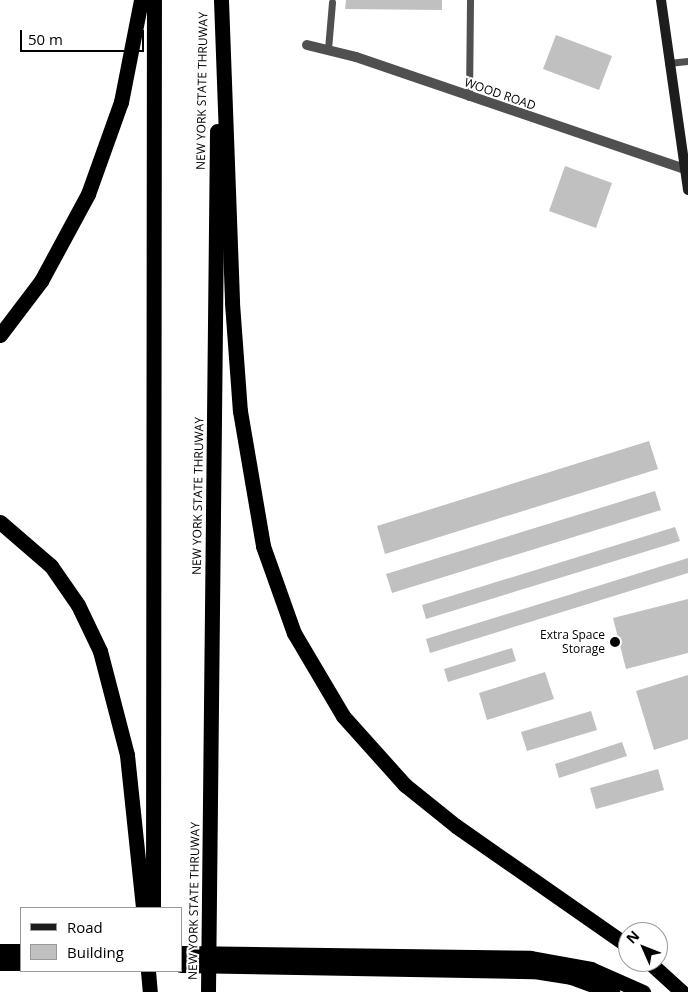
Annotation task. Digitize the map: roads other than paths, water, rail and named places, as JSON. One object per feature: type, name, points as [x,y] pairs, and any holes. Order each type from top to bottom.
[{"type":"highway","points":[[0,335],[41,281],[88,194],[121,102],[141,0]]},
{"type":"highway","points":[[152,907],[154,0]]},
{"type":"highway","points":[[220,0],[232,303],[240,411],[263,546],[294,633],[343,716],[405,785],[456,826],[618,939]]},
{"type":"highway","name":"NEW YORK STATE THRUWAY","points":[[208,992],[220,0]]},
{"type":"highway","points":[[0,522],[51,566],[78,605],[100,651],[127,755],[143,907]]},
{"type":"highway","points":[[0,951],[20,951]]},
{"type":"highway","points":[[182,953],[257,960],[534,971],[571,977],[612,992]]},
{"type":"highway","points":[[182,965],[257,960],[530,958],[591,970],[643,992]]},
{"type":"highway","points":[[0,963],[20,964]]},
{"type":"highway","points":[[148,972],[151,992]]},
{"type":"highway","points":[[151,992],[152,972]]},
{"type":"highway","points":[[660,972],[682,992]]},
{"type":"street","points":[[660,0],[688,190]]},
{"type":"street","name":"WOOD ROAD","points":[[307,45],[328,49],[684,169]]},
{"type":"lane","points":[[469,97],[470,0]]},
{"type":"lane","points":[[328,49],[332,2]]},
{"type":"lane","points":[[668,63],[688,61]]},
{"type":"place","name":"Extra Space Storage","points":[[615,642]]}]
